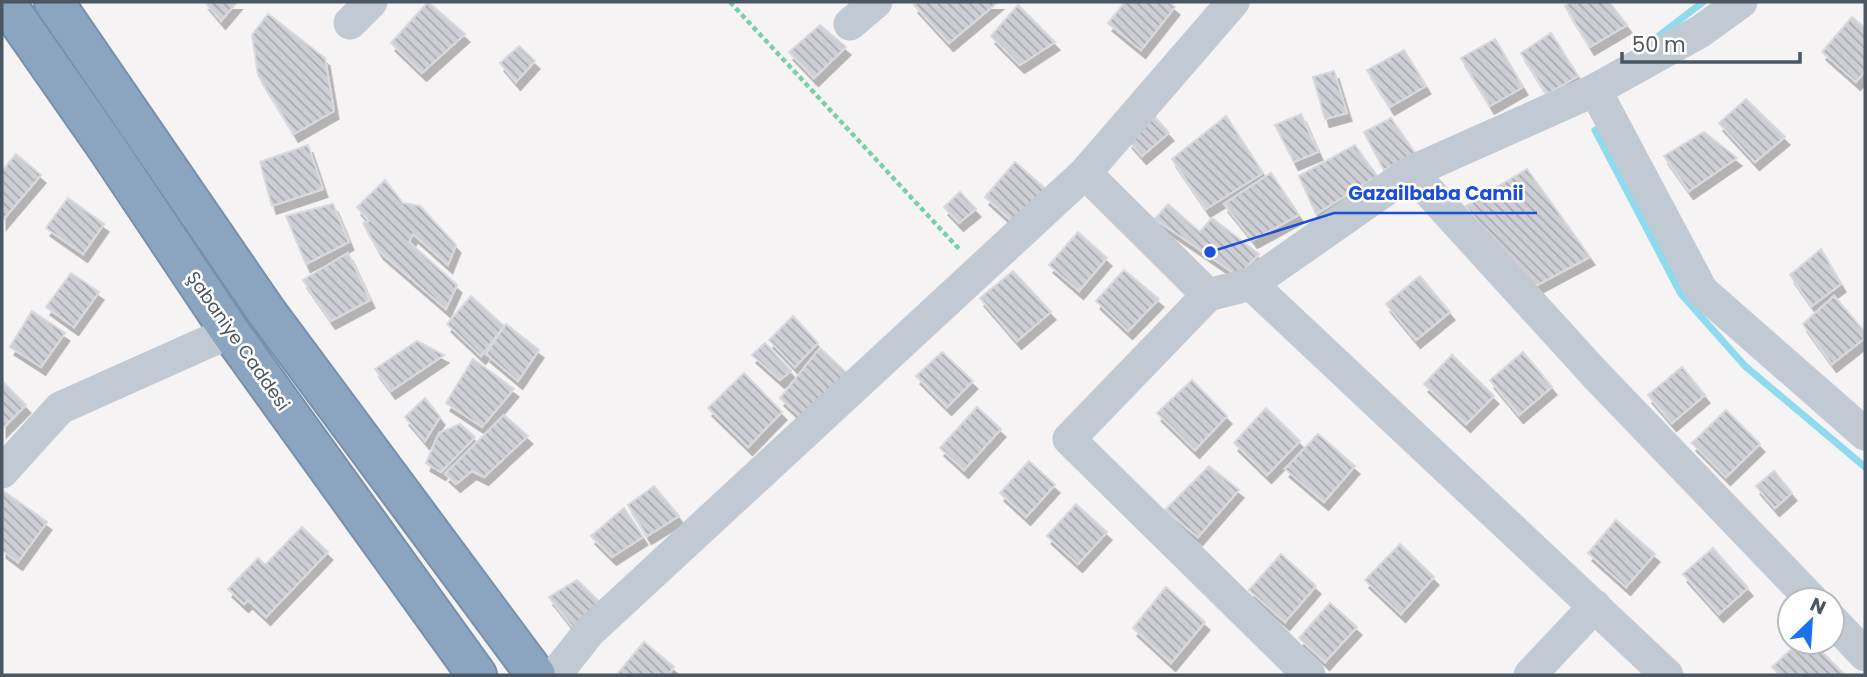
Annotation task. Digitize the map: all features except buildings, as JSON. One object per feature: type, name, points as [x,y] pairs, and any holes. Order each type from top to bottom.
[{"type":"highway","name":"Şabaniye Caddesi","points":[[5,2],[230,332],[477,675]]},
{"type":"highway","points":[[54,2],[266,311],[536,675]]},
{"type":"street","points":[[850,24],[876,2]]},
{"type":"street","points":[[555,675],[589,632],[1085,173],[1233,2]]},
{"type":"street","points":[[1309,675],[1069,439],[1208,295],[1251,284],[1411,172],[1595,90],[1701,31],[1741,2]]},
{"type":"street","points":[[1595,90],[1702,291],[1865,434]]},
{"type":"street","points":[[1411,172],[1595,374],[1799,586]]},
{"type":"street","points":[[1085,173],[1208,295]]},
{"type":"street","points":[[1251,284],[1667,675]]},
{"type":"street","points":[[2,472],[60,408],[230,332]]},
{"type":"street","points":[[1530,675],[1595,606]]},
{"type":"street","points":[[1846,635],[1865,655]]},
{"type":"path","points":[[730,2],[969,260]]},
{"type":"waterway","points":[[1656,38],[1703,2]]},
{"type":"waterway","points":[[1595,130],[1681,294],[1745,366],[1865,467]]},
{"type":"place","name":"Gazailbaba Camii","points":[[1210,252]]}]
